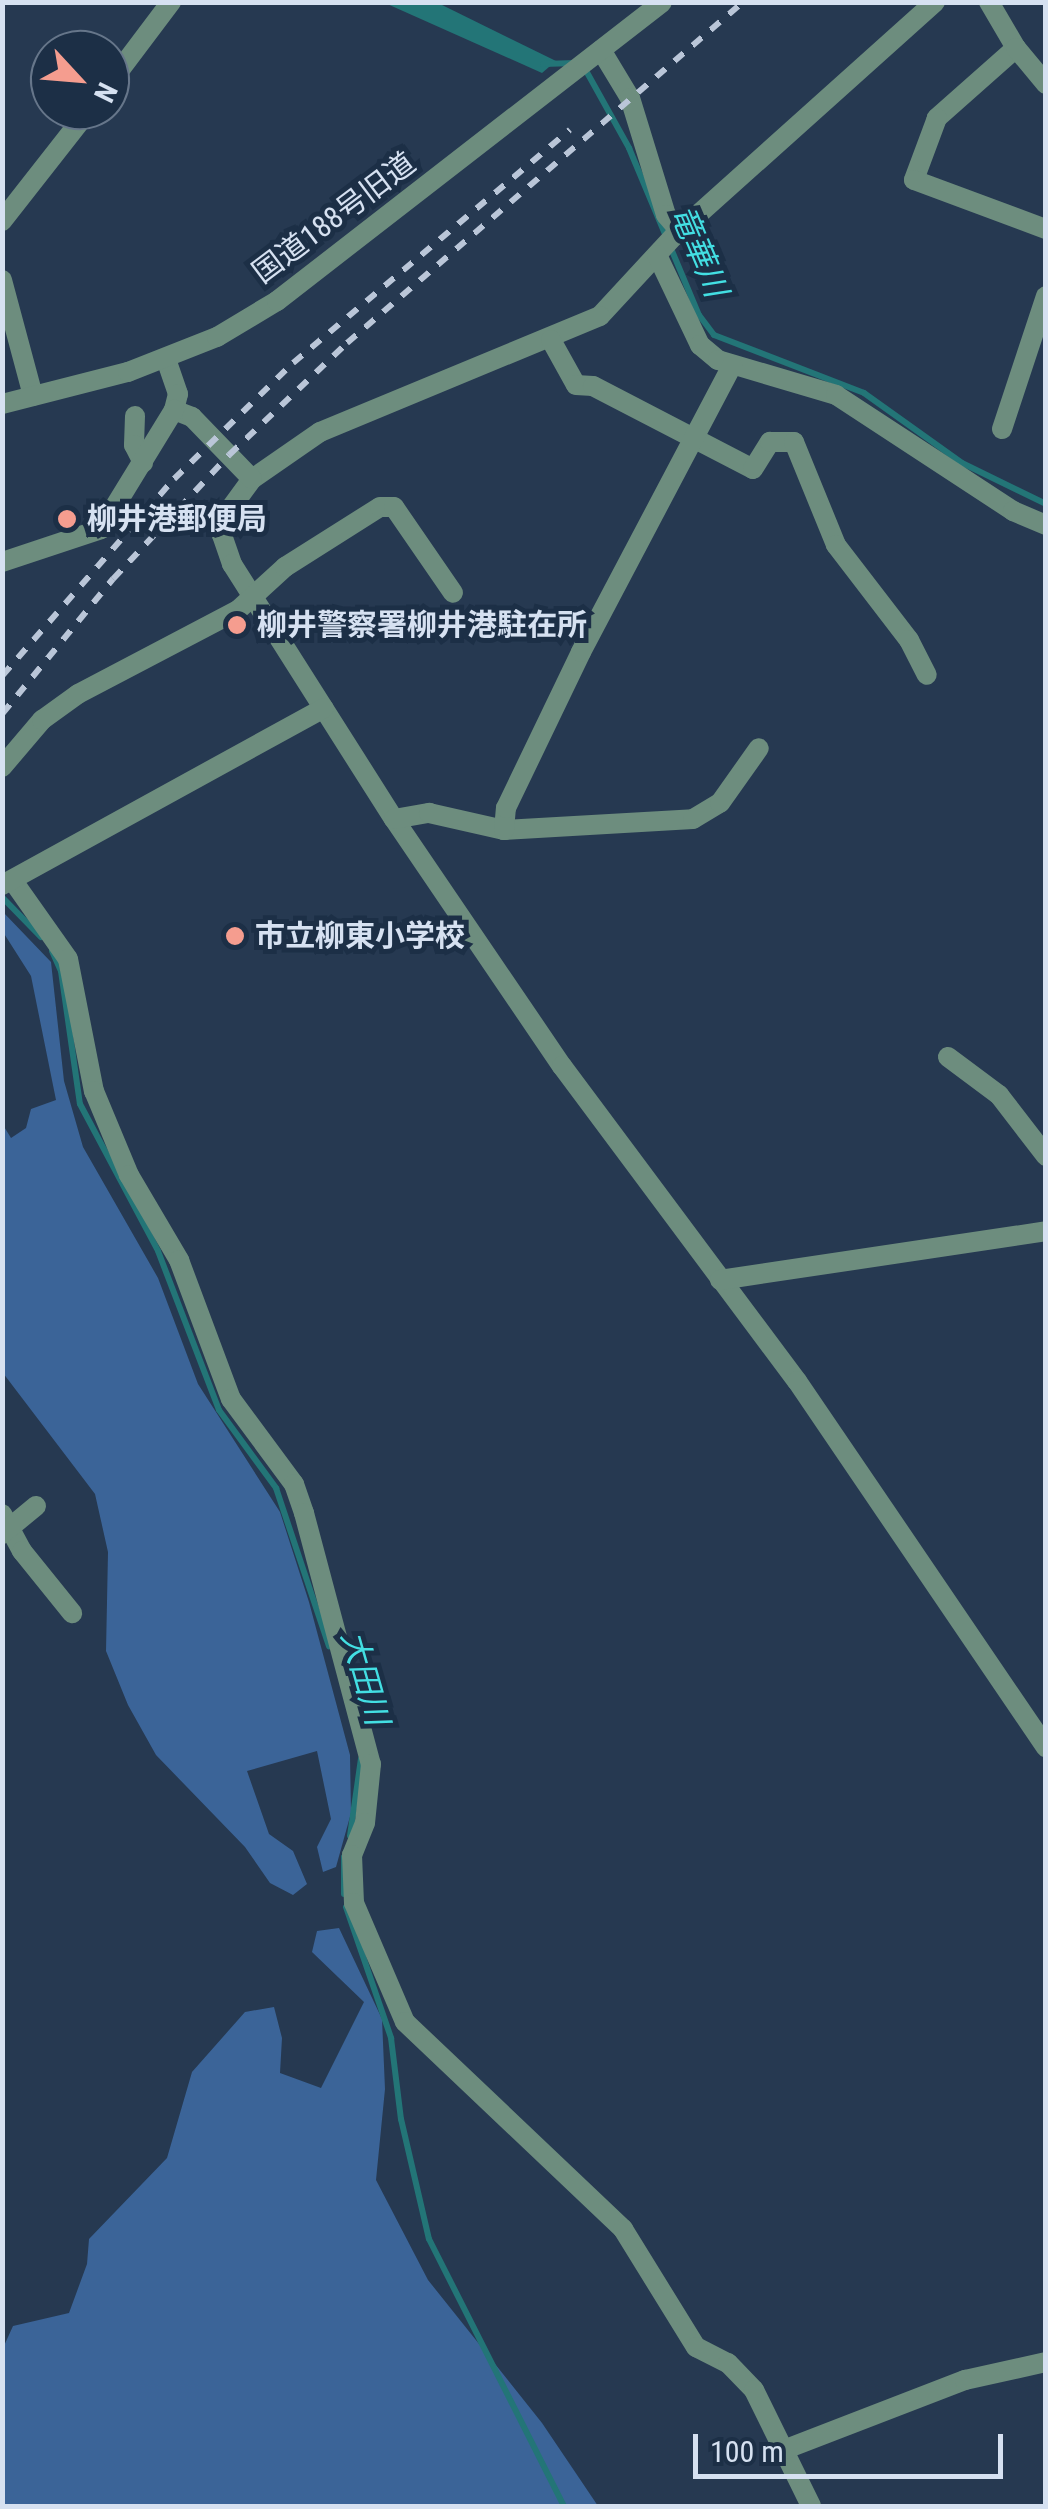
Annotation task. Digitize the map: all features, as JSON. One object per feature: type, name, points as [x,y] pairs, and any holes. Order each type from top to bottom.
[{"type":"street","points":[[130,55],[170,2]]},
{"type":"street","name":"国道188号旧道","points":[[2,404],[166,360],[277,301],[662,2]]},
{"type":"street","points":[[935,2],[668,242],[617,303],[551,340],[358,412],[252,479],[222,520],[222,535],[254,597],[394,819],[625,1159],[720,1280],[882,1503],[1046,1748]]},
{"type":"street","points":[[989,2],[1016,48],[1046,84]]},
{"type":"street","points":[[1016,48],[937,118],[914,180],[1046,228]]},
{"type":"street","points":[[601,50],[630,98],[700,345],[732,366],[836,395],[1012,511],[1046,525]]},
{"type":"street","points":[[2,221],[73,130]]},
{"type":"street","points":[[2,280],[33,396]]},
{"type":"street","points":[[1002,429],[1046,296]]},
{"type":"street","points":[[551,340],[576,386],[593,386],[753,469],[770,442],[794,442],[836,544],[909,640],[928,675]]},
{"type":"street","points":[[2,562],[101,529],[174,410],[178,394],[166,360]]},
{"type":"street","points":[[504,830],[506,808],[581,652],[732,366]]},
{"type":"street","points":[[174,410],[192,418],[252,479]]},
{"type":"street","points":[[135,416],[134,445],[144,463]]},
{"type":"street","points":[[2,767],[42,720],[78,694],[254,597],[285,566],[380,507],[394,507],[453,593]]},
{"type":"street","points":[[324,708],[8,883],[68,959],[94,1091],[129,1176],[173,1247],[231,1399],[294,1484],[371,1764],[364,1823],[352,1854],[354,1903],[405,2022],[623,2229],[696,2347],[741,2372],[786,2449],[811,2506]]},
{"type":"street","points":[[394,819],[429,812],[504,830],[694,819],[720,803],[759,748]]},
{"type":"street","points":[[948,1057],[999,1095],[1046,1156]]},
{"type":"street","points":[[720,1280],[1046,1230]]},
{"type":"street","points":[[36,1506],[5,1526],[72,1613]]},
{"type":"street","points":[[786,2449],[965,2380],[1046,2362]]},
{"type":"shaded area","points":[[385,3],[438,3],[556,61],[542,73]]},
{"type":"shaded area","points":[[3,912],[51,962],[64,1081],[83,1147],[158,1278],[198,1384],[280,1512],[309,1602],[350,1755],[351,1813],[336,1867],[323,1872],[317,1847],[331,1819],[317,1751],[247,1771],[269,1834],[293,1851],[307,1884],[293,1895],[270,1883],[245,1847],[156,1755],[128,1705],[106,1651],[108,1552],[95,1494],[3,1373],[3,1125],[11,1138],[26,1128],[31,1109],[56,1100],[31,976],[3,932]]},
{"type":"shaded area","points":[[339,1928],[382,2019],[385,2089],[376,2180],[428,2280],[542,2423],[598,2506],[3,2506],[3,2348],[13,2326],[69,2313],[87,2264],[89,2239],[167,2158],[192,2072],[245,2012],[274,2007],[282,2038],[280,2073],[321,2088],[364,2002],[312,1952],[317,1931]]},
{"type":"waterway","name":"竜華川","points":[[543,64],[575,63]]},
{"type":"waterway","name":"竜華川","points":[[584,67],[629,148],[699,315],[714,335],[864,393],[962,463],[1046,504]]},
{"type":"waterway","name":"大田川","points":[[2,897],[41,937]]},
{"type":"waterway","name":"大田川","points":[[52,951],[61,971],[80,1104],[158,1251],[219,1410],[276,1488],[329,1646]]},
{"type":"waterway","name":"大田川","points":[[350,1836],[361,1759]]},
{"type":"waterway","name":"大田川","points":[[344,1857],[344,1894]]},
{"type":"waterway","name":"大田川","points":[[346,1907],[391,2038],[401,2119],[429,2239],[564,2506]]},
{"type":"railway","points":[[2,714],[113,579],[229,455],[347,343],[743,2]]},
{"type":"railway","points":[[2,676],[174,479],[293,363],[570,130]]},
{"type":"place","name":"柳井港郵便局","points":[[67,519]]},
{"type":"place","name":"柳井警察署柳井港駐在所","points":[[237,625]]},
{"type":"place","name":"市立柳東小学校","points":[[235,936]]}]
